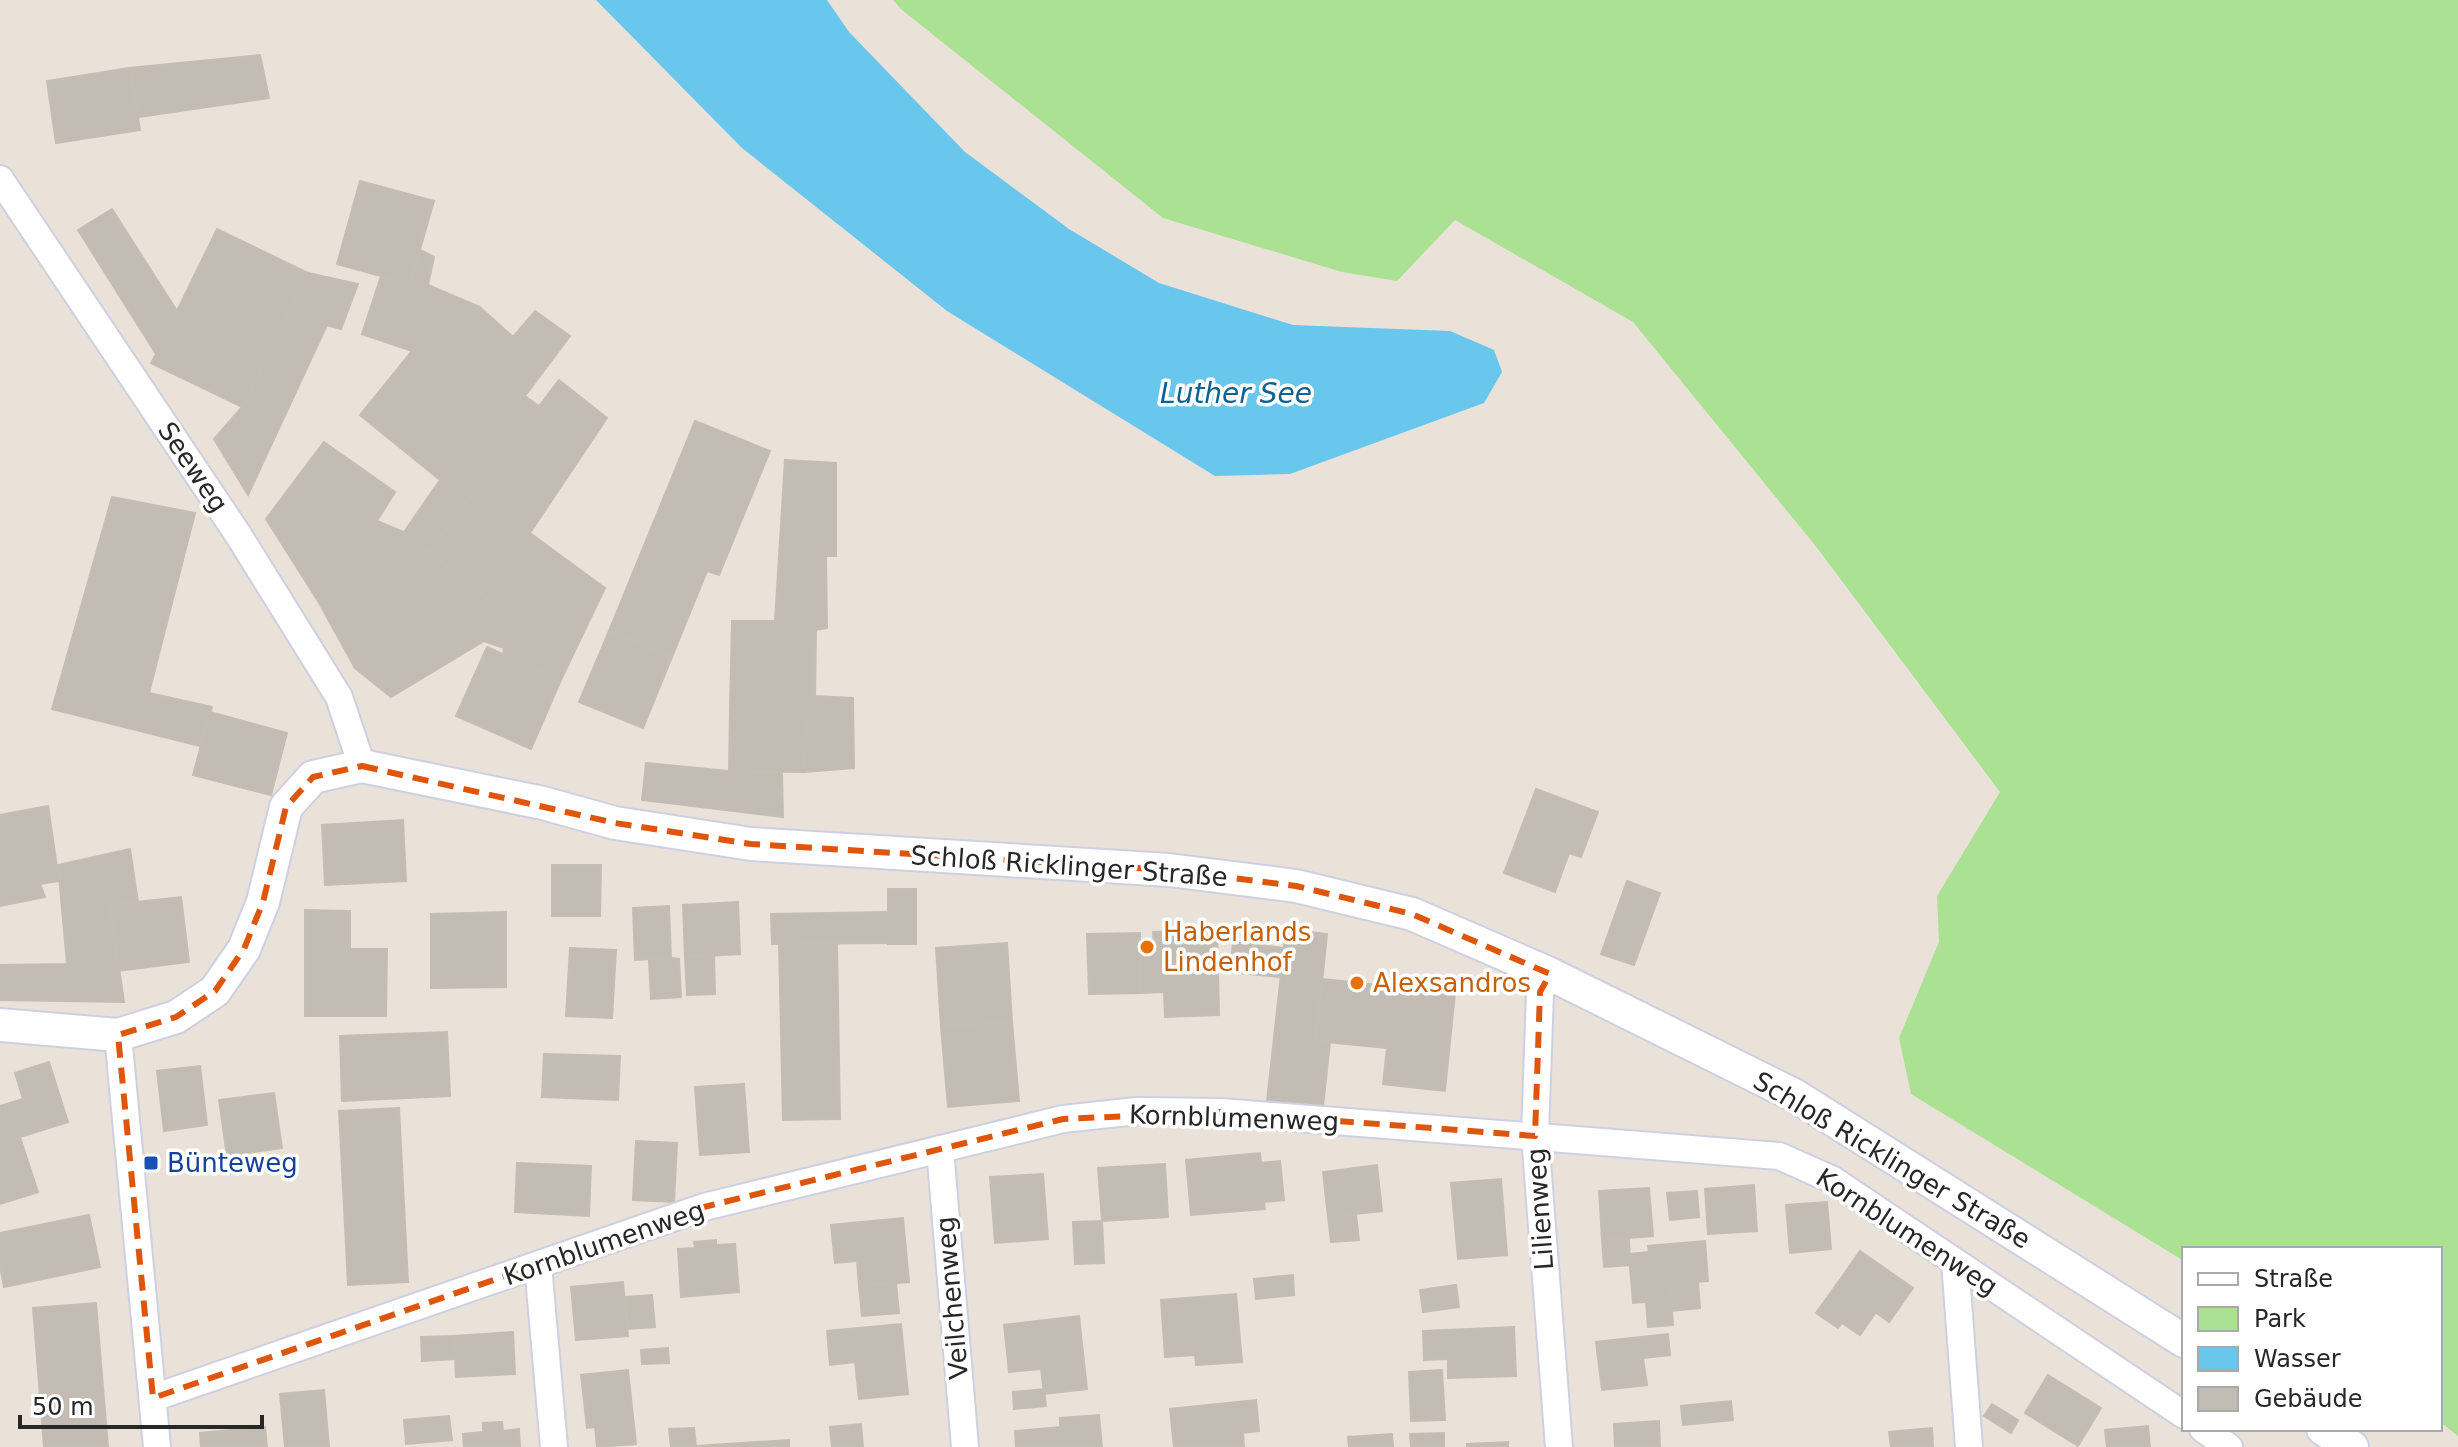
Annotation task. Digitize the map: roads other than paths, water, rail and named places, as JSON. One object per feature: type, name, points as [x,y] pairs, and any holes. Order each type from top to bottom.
[{"type":"street","name":"Seeweg","points":[[0,179],[239,536],[339,697],[362,766]]},
{"type":"street","name":"Schloß Ricklinger Straße","points":[[0,1025],[118,1035],[176,1017],[215,991],[244,949],[263,902],[286,807],[313,777],[362,766],[543,803],[615,823],[751,844],[1169,870],[1296,886],[1412,914],[1550,974],[1794,1095],[2182,1340]]},
{"type":"street","name":"Lilienweg","points":[[1550,974],[1540,992],[1535,1136],[1559,1447]]},
{"type":"street","points":[[118,1035],[157,1447]]},
{"type":"street","name":"Kornblumenweg","points":[[153,1398],[704,1207],[1063,1119],[1137,1111],[1221,1112],[1779,1156],[1833,1180],[2182,1414]]},
{"type":"street","name":"Veilchenweg","points":[[940,1149],[965,1447]]},
{"type":"street","points":[[1955,1262],[1969,1447]]},
{"type":"street","points":[[538,1265],[554,1447]]},
{"type":"street","points":[[2206,1431],[2229,1447]]},
{"type":"street","points":[[2326,1431],[2352,1447]]},
{"type":"water","name":"Luther See","points":[[596,0],[827,0],[849,32],[965,152],[1069,229],[1159,283],[1293,325],[1450,331],[1494,350],[1502,372],[1484,403],[1290,474],[1215,476],[947,311],[742,148]]},
{"type":"place","name":"Haberlands Lindenhof","points":[[1147,947]]},
{"type":"place","name":"Alexsandros","points":[[1357,983]]},
{"type":"place","name":"Bünteweg","points":[[151,1163]]}]
